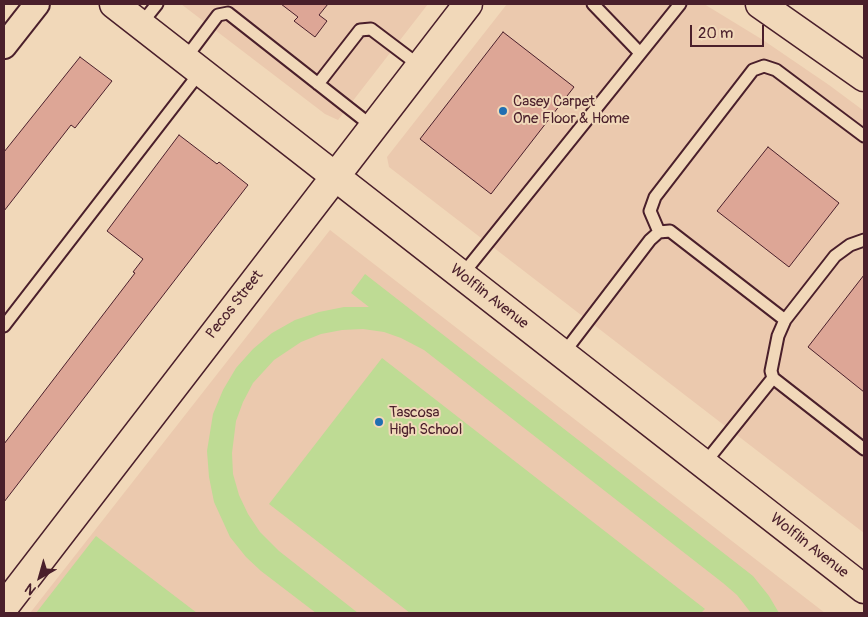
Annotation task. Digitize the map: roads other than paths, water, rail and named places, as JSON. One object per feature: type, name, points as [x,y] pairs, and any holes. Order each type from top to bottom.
[{"type":"main road","name":"Wolflin Avenue","points":[[114,4],[149,14],[193,65],[864,589]]},
{"type":"main road","name":"Pecos Street","points":[[4,607],[468,4]]},
{"type":"main road","points":[[760,4],[864,78]]},
{"type":"street","points":[[4,46],[36,4]]},
{"type":"lane","points":[[593,4],[640,53]]},
{"type":"lane","points":[[462,276],[680,4]]},
{"type":"lane","points":[[4,326],[193,65],[218,15],[228,14],[373,127]]},
{"type":"lane","points":[[318,84],[360,30],[371,29],[420,66]]},
{"type":"lane","points":[[659,232],[650,211],[655,196],[753,70],[764,66],[776,70],[864,136]]},
{"type":"lane","points":[[563,354],[650,240],[659,232],[670,231],[785,320]]},
{"type":"lane","points":[[864,240],[850,245],[835,256],[785,320],[778,336],[771,371],[774,378],[864,449]]},
{"type":"lane","points":[[704,464],[774,378]]},
{"type":"place","name":"Casey Carpet One Floor & Home","points":[[503,111]]},
{"type":"place","name":"Tascosa High School","points":[[379,422]]}]
